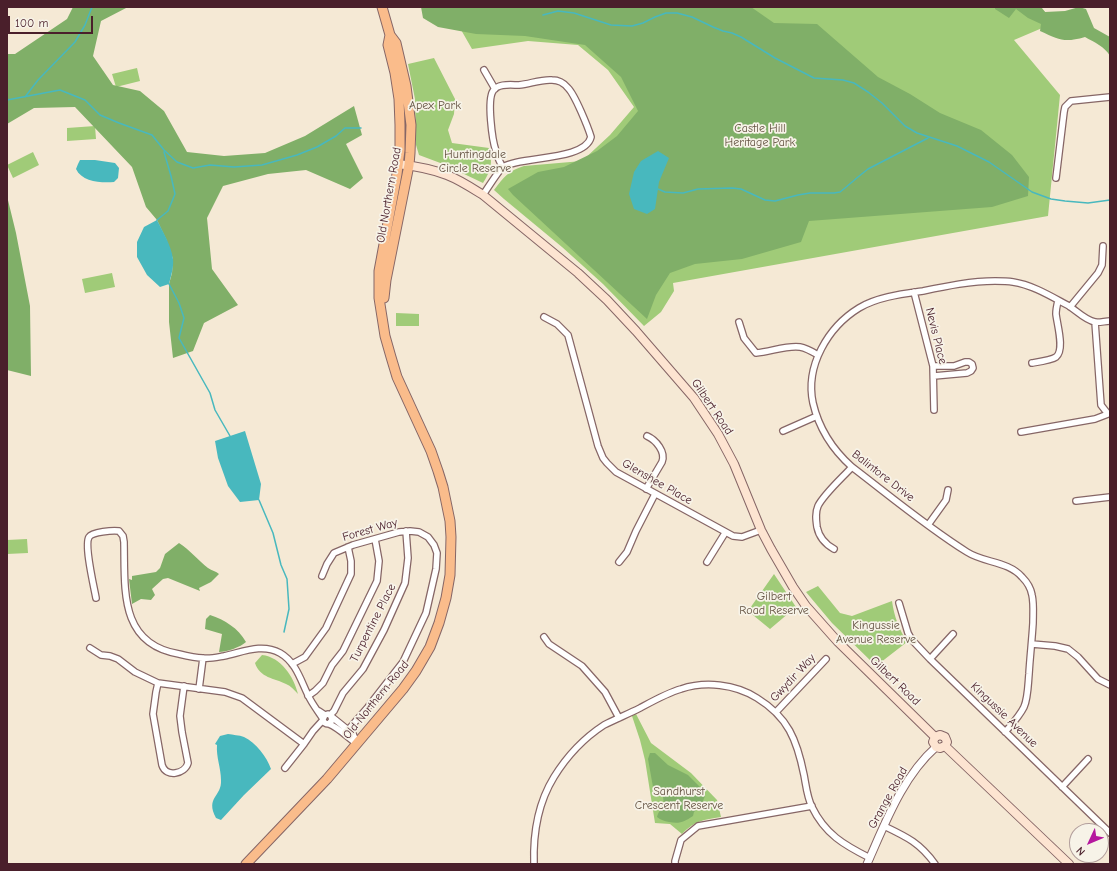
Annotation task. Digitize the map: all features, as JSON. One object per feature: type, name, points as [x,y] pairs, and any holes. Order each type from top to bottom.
[{"type":"main road","name":"Old Northern Road","points":[[381,313],[387,272],[409,165],[411,125],[406,86],[396,43],[390,35],[382,7]]},
{"type":"main road","name":"Old Northern Road","points":[[246,864],[327,779],[403,689],[416,671],[430,647],[446,598],[450,574],[451,554],[450,521],[443,487],[431,452],[397,378],[387,343],[379,298],[379,271],[400,150],[399,99],[395,73],[388,45],[390,35]]},
{"type":"main road","name":"Gilbert Road","points":[[398,164],[422,167],[448,175],[483,195],[573,269],[607,300],[694,398],[718,434],[734,464],[771,549],[793,588],[814,616],[838,642],[935,736]]},
{"type":"main road","points":[[940,735],[945,737],[947,742],[945,746],[940,748],[936,747],[933,742],[935,736],[940,735]]},
{"type":"main road","points":[[945,746],[1069,864]]},
{"type":"street","points":[[484,70],[495,89]]},
{"type":"street","points":[[483,195],[503,168],[520,162],[568,153],[585,146],[588,143],[591,137],[574,96],[569,88],[560,82],[550,80],[520,85],[502,86],[495,89],[490,100],[492,124],[496,151],[503,168]]},
{"type":"street","points":[[1056,178],[1065,107],[1071,101],[1110,97]]},
{"type":"street","points":[[1070,307],[1102,265],[1103,246]]},
{"type":"street","name":"Balintore Drive","points":[[1006,732],[1024,707],[1026,697],[1032,644],[1033,605],[1032,594],[1028,585],[1014,569],[982,559],[969,553],[928,525],[852,467],[836,451],[829,441],[817,416],[811,392],[812,377],[818,355],[827,338],[842,320],[860,307],[883,298],[982,281],[1014,282],[1025,285],[1070,307],[1094,322]]},
{"type":"street","name":"Nevis Place","points":[[914,292],[933,366],[934,410]]},
{"type":"street","points":[[1032,363],[1053,359],[1058,356],[1060,352],[1056,312],[1058,301]]},
{"type":"street","name":"Glenshee Place","points":[[544,317],[557,324],[568,334],[570,338],[598,446],[603,458],[616,472],[725,533],[742,537],[762,530]]},
{"type":"street","points":[[1021,432],[1095,419],[1108,414],[1101,405],[1094,322],[1110,321]]},
{"type":"street","points":[[739,322],[744,338],[756,353],[789,347],[802,347],[818,355]]},
{"type":"street","points":[[933,366],[954,366],[965,362],[970,362],[973,368],[967,373],[934,376]]},
{"type":"street","points":[[783,431],[817,416]]},
{"type":"street","points":[[646,489],[664,458],[664,455],[656,442],[647,436]]},
{"type":"street","points":[[834,550],[823,542],[818,531],[816,516],[818,506],[824,497],[852,467]]},
{"type":"street","points":[[928,525],[946,500],[948,490]]},
{"type":"street","points":[[619,562],[627,552],[655,494]]},
{"type":"street","points":[[1076,501],[1110,497]]},
{"type":"street","points":[[96,598],[88,552],[88,538],[92,535],[114,530],[119,531],[123,536],[124,542],[124,587],[128,609],[138,631],[150,643],[170,653],[203,658],[223,656],[256,648],[274,650],[280,653],[292,664],[308,696],[326,720],[357,743]]},
{"type":"street","name":"Turpentine Place","points":[[285,768],[304,744],[312,731],[326,720],[334,711],[343,693],[363,669],[384,630],[406,584],[408,558],[406,531]]},
{"type":"street","name":"Forest Way","points":[[322,576],[334,553],[348,547],[399,532],[419,532],[428,537],[434,545],[437,553],[436,569],[426,613],[403,662],[348,730]]},
{"type":"street","points":[[706,562],[725,533]]},
{"type":"street","points":[[308,696],[323,683],[331,668],[343,652],[377,581],[379,560],[375,539]]},
{"type":"street","points":[[292,664],[305,657],[326,628],[351,574],[351,561],[348,547]]},
{"type":"street","name":"Kingussie Avenue","points":[[899,603],[908,633],[912,640],[1110,833]]},
{"type":"street","points":[[930,659],[953,634]]},
{"type":"street","points":[[544,637],[549,644],[582,666],[605,692],[620,718]]},
{"type":"street","points":[[1032,644],[1068,649],[1078,657],[1098,679],[1110,686]]},
{"type":"street","points":[[90,648],[100,655],[118,659],[135,672],[158,682],[228,693],[242,698],[304,744]]},
{"type":"street","points":[[199,689],[203,658]]},
{"type":"street","name":"Gwydir Way","points":[[776,712],[826,659]]},
{"type":"street","points":[[158,682],[153,714],[163,769],[170,774],[184,771],[188,766],[180,716],[184,686]]},
{"type":"street","points":[[534,864],[536,823],[541,806],[554,778],[561,767],[582,742],[605,725],[665,695],[682,689],[701,685],[720,685],[739,689],[756,697],[776,712],[791,731],[796,742],[807,792],[812,806],[820,820],[831,834],[868,861]]},
{"type":"street","points":[[326,720],[348,730],[353,734],[357,743]]},
{"type":"street","name":"Grange Road","points":[[868,861],[902,792],[916,770],[936,747]]},
{"type":"street","points":[[1062,787],[1088,759]]},
{"type":"street","points":[[675,864],[681,840],[698,826],[812,806]]},
{"type":"street","points":[[884,826],[909,838],[917,844],[935,864]]},
{"type":"green space","points":[[73,7],[128,7],[101,21],[93,56],[113,85],[140,91],[164,111],[187,152],[224,156],[265,153],[305,136],[354,106],[362,135],[346,144],[363,178],[350,189],[306,170],[268,174],[223,186],[207,218],[212,269],[238,305],[204,323],[193,351],[173,358],[169,322],[169,284],[172,273],[173,259],[157,220],[146,207],[132,167],[75,107],[34,108],[7,124],[7,54],[15,54],[67,19]]},
{"type":"green space","name":"Castle Hill Heritage Park","points":[[421,7],[751,7],[774,23],[817,24],[878,77],[910,94],[940,113],[981,130],[1012,155],[1029,177],[1028,196],[992,207],[809,221],[801,242],[742,259],[695,264],[670,273],[656,295],[647,319],[508,189],[538,172],[564,167],[597,151],[617,136],[638,111],[621,77],[585,45],[525,36],[476,34],[438,27],[423,18]]},
{"type":"green space","name":"Castle Hill Heritage Park","points":[[448,7],[1041,7],[1054,23],[1014,40],[1060,95],[1048,216],[673,283],[674,291],[661,312],[644,326],[603,284],[562,247],[494,190],[507,175],[524,166],[582,161],[610,135],[634,107],[608,70],[578,45],[528,41],[472,49]]},
{"type":"green space","points":[[995,7],[1041,7],[1045,12],[1065,11],[1079,7],[1086,9],[1094,28],[1110,37],[1110,56],[1102,47],[1085,37],[1072,40],[1062,40],[1040,31],[1041,24],[1028,18],[1016,9],[1009,18],[995,9]]},
{"type":"green space","name":"Apex Park","points":[[434,58],[455,99],[454,114],[448,130],[452,143],[489,148],[491,158],[490,166],[483,183],[443,164],[419,155],[416,145],[415,99],[408,64]]},
{"type":"green space","points":[[137,68],[140,81],[116,87],[112,74]]},
{"type":"green space","points":[[95,126],[96,139],[67,141],[67,128]]},
{"type":"green space","points":[[33,152],[39,165],[13,178],[7,165]]},
{"type":"green space","points":[[7,196],[16,233],[30,306],[31,376],[7,370]]},
{"type":"green space","points":[[112,273],[115,287],[85,293],[82,279]]},
{"type":"green space","points":[[396,313],[419,314],[419,326],[396,326]]},
{"type":"green space","points":[[27,539],[28,553],[7,554],[7,540]]},
{"type":"green space","points":[[179,543],[208,568],[219,574],[211,582],[199,588],[200,591],[168,578],[163,579],[152,589],[155,595],[151,600],[141,599],[132,604],[129,579],[132,580],[132,576],[156,572],[160,568],[165,554]]},
{"type":"green space","name":"Gilbert Road Reserve","points":[[774,574],[796,607],[770,629],[748,611]]},
{"type":"green space","name":"Kingussie Avenue Reserve","points":[[818,586],[840,613],[852,616],[892,601],[897,622],[907,642],[876,666],[832,623],[806,592]]},
{"type":"green space","points":[[210,615],[231,625],[246,642],[233,649],[219,652],[222,634],[205,629],[206,619]]},
{"type":"green space","points":[[262,655],[275,660],[286,669],[298,694],[288,685],[260,672],[255,663]]},
{"type":"green space","name":"Sandhurst Crescent Reserve","points":[[636,714],[651,743],[691,773],[717,800],[721,817],[700,821],[691,826],[682,834],[670,824],[655,823],[645,760],[632,716]]},
{"type":"green space","points":[[650,753],[655,753],[668,765],[688,775],[701,788],[705,796],[701,806],[694,812],[693,816],[687,820],[679,823],[673,823],[664,821],[657,817],[664,804],[663,797],[656,792],[653,787],[648,759]]},
{"type":"water","points":[[658,151],[669,158],[659,182],[655,209],[647,214],[634,209],[629,194],[634,172],[641,161]]},
{"type":"water","points":[[80,160],[95,160],[115,163],[119,168],[118,178],[114,182],[98,182],[87,179],[83,177],[76,169]]},
{"type":"water","points":[[157,220],[169,244],[173,262],[169,284],[160,287],[147,275],[137,257],[137,242],[144,227]]},
{"type":"water","points":[[245,431],[261,484],[259,500],[240,502],[228,486],[218,458],[215,441]]},
{"type":"water","points":[[228,734],[244,737],[253,743],[264,755],[271,769],[221,820],[216,818],[212,806],[221,786],[217,745],[215,744],[220,736]]},
{"type":"waterway","points":[[25,97],[38,80],[75,42],[85,25],[92,7]]},
{"type":"waterway","points":[[543,15],[558,11],[574,13],[611,25],[632,26],[666,13],[677,13],[692,17],[713,27],[741,37],[775,58],[814,78],[843,80],[854,83],[882,103],[905,126],[917,133],[957,146],[989,162],[1032,192],[1051,199],[1065,201],[1088,203],[1110,200]]},
{"type":"waterway","points":[[7,100],[60,90],[85,100],[100,115],[152,135],[164,150],[177,162],[193,168],[210,165],[234,167],[262,165],[297,155],[317,147],[336,136],[345,128],[361,128]]},
{"type":"waterway","points":[[658,189],[665,192],[683,193],[698,189],[732,188],[741,189],[765,200],[775,201],[810,193],[840,192],[868,169],[928,138]]},
{"type":"waterway","points":[[157,220],[168,211],[175,194],[164,152]]},
{"type":"waterway","points":[[169,284],[179,303],[184,318],[179,338],[210,393],[215,410],[230,436]]},
{"type":"waterway","points":[[259,500],[273,533],[281,565],[287,579],[289,609],[284,632]]},
{"type":"park label","name":"Huntingdale Circle Reserve","points":[[475,162]]}]
